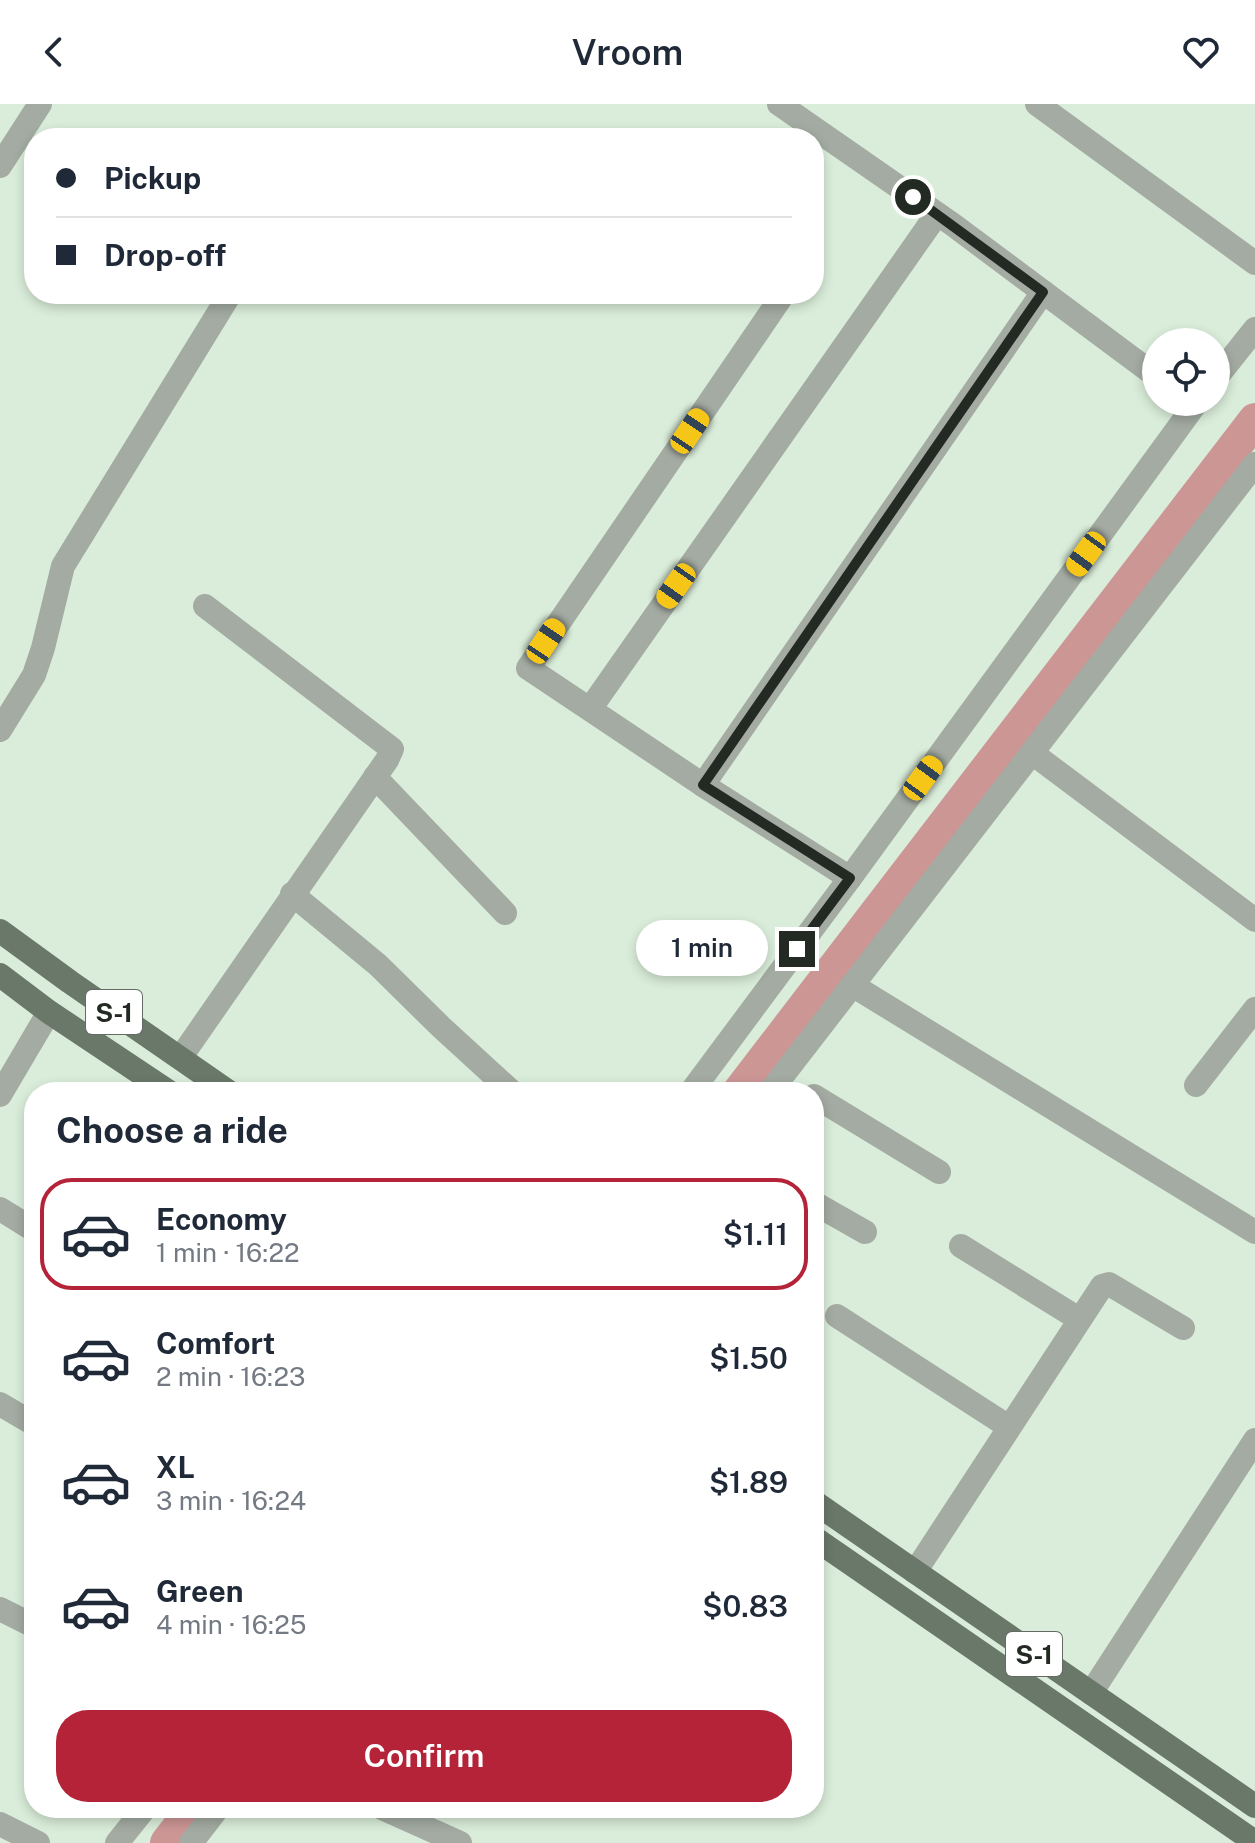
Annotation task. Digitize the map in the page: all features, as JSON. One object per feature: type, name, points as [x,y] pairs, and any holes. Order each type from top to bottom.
[{"type":"main road","name":"S-1","points":[[0,931],[215,1082]]},
{"type":"main road","name":"S-1","points":[[0,975],[49,1012],[154,1082]]},
{"type":"main road","name":"S-1","points":[[824,1509],[1255,1806]]},
{"type":"main road","name":"S-1","points":[[824,1545],[1255,1842]]},
{"type":"street","points":[[25,128],[40,104]]},
{"type":"street","points":[[779,104],[813,128]]},
{"type":"street","points":[[1037,104],[1255,263]]},
{"type":"street","points":[[0,166],[24,129]]},
{"type":"street","points":[[824,135],[937,214],[1142,366]]},
{"type":"street","points":[[590,709],[937,214]]},
{"type":"street","points":[[703,785],[1043,292]]},
{"type":"street","points":[[0,730],[34,675],[63,566],[224,304]]},
{"type":"street","points":[[777,304],[528,668],[703,785],[850,878]]},
{"type":"street","points":[[1230,360],[1255,329]]},
{"type":"street","points":[[698,1082],[1185,416]]},
{"type":"street","points":[[778,1082],[1255,464]]},
{"type":"street","points":[[181,1057],[392,749],[205,606]]},
{"type":"street","points":[[1032,753],[1255,920]]},
{"type":"street","points":[[375,777],[505,913]]},
{"type":"street","points":[[292,894],[378,965],[501,1082]]},
{"type":"street","points":[[852,985],[1255,1232]]},
{"type":"street","points":[[1196,1085],[1255,1009]]},
{"type":"street","points":[[0,1095],[49,1012]]},
{"type":"street","points":[[824,1102],[939,1172]]},
{"type":"street","points":[[0,1209],[24,1224]]},
{"type":"street","points":[[824,1209],[865,1232]]},
{"type":"street","points":[[961,1246],[1079,1319]]},
{"type":"street","points":[[915,1572],[1102,1286],[1109,1284],[1183,1328]]},
{"type":"street","points":[[837,1316],[1009,1427]]},
{"type":"street","points":[[0,1404],[24,1418]]},
{"type":"street","points":[[1091,1693],[1255,1440]]},
{"type":"street","points":[[0,1609],[24,1621]]},
{"type":"street","points":[[117,1843],[137,1818]]},
{"type":"street","points":[[191,1843],[210,1818]]},
{"type":"street","points":[[404,1818],[460,1843]]},
{"type":"street","points":[[0,1824],[38,1843]]},
{"type":"waterway","points":[[747,1082],[1255,420]]},
{"type":"waterway","points":[[167,1843],[186,1818]]},
{"type":"route","points":[[797,949],[850,878],[703,785],[1043,292],[913,197]]}]
